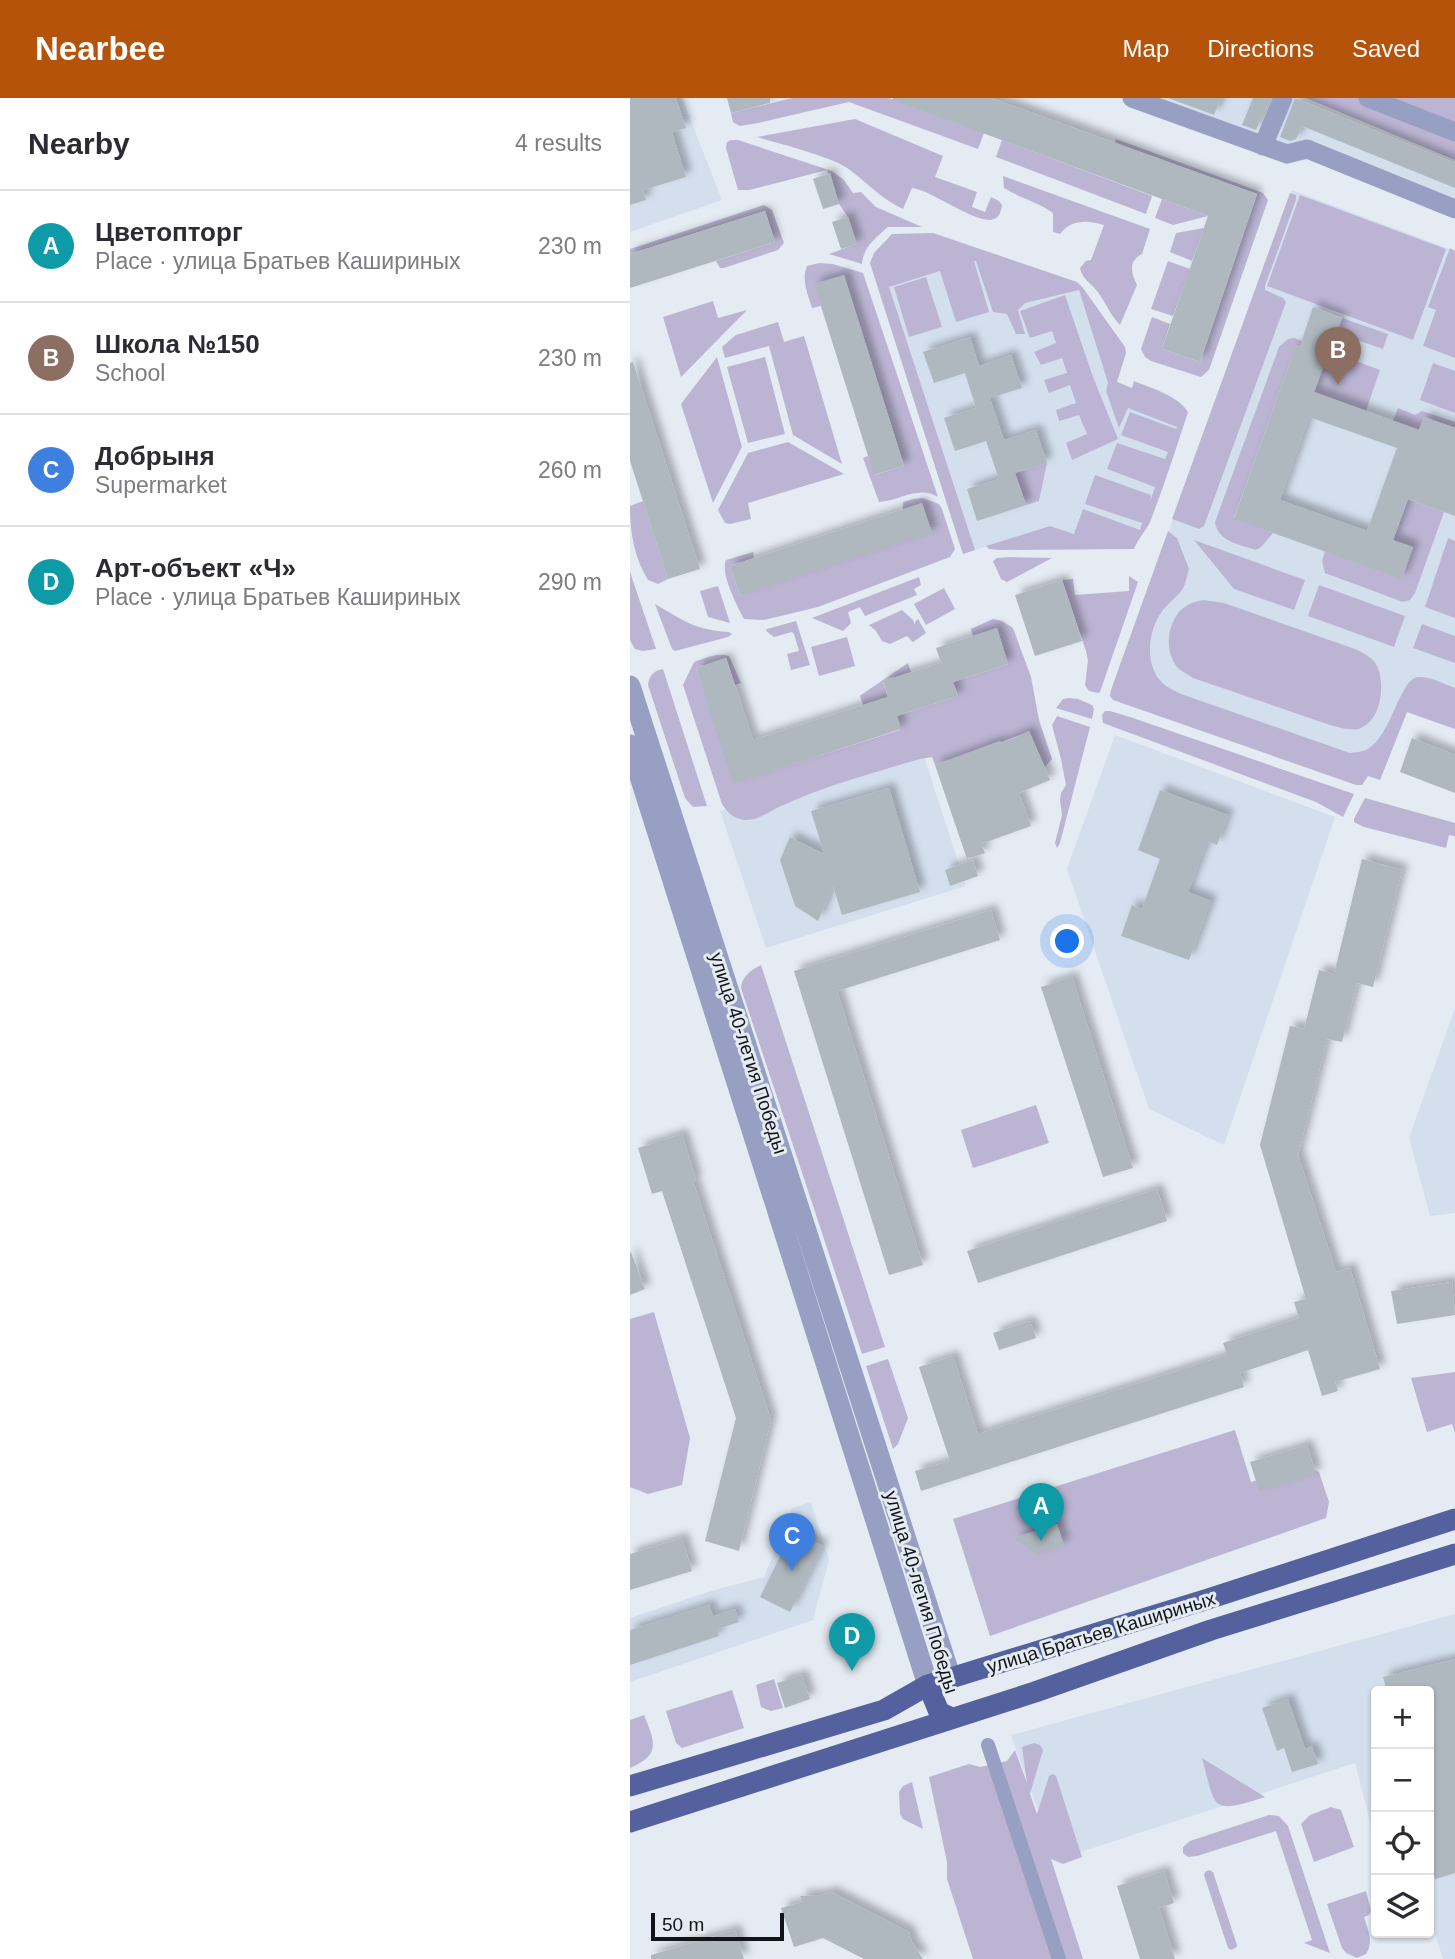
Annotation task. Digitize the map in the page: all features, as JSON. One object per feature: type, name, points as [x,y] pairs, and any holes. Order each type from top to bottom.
[{"type":"main road","name":"улица Братьев Кашириных","points":[[630,1786],[884,1710],[928,1685],[1455,1519]]},
{"type":"main road","name":"улица Братьев Кашириных","points":[[630,1822],[1035,1692],[1212,1630],[1455,1554]]},
{"type":"main road","name":"улица 40-летия Победы","points":[[928,1685],[939,1712],[951,1718],[956,1706],[951,1679]]},
{"type":"street","points":[[1132,98],[1287,154],[1307,149],[1455,209]]},
{"type":"street","points":[[1263,146],[1283,98]]},
{"type":"street","points":[[1368,98],[1455,132]]},
{"type":"street","name":"улица 40-летия Победы","points":[[630,686],[928,1685]]},
{"type":"street","name":"улица 40-летия Победы","points":[[630,744],[951,1679]]},
{"type":"street","points":[[988,1745],[1059,1959]]},
{"type":"shaded area","points":[[630,98],[682,98],[722,200],[630,232]]},
{"type":"shaded area","points":[[792,98],[889,98],[984,133],[978,149],[849,102],[758,123],[740,126],[733,122],[731,113]]},
{"type":"shaded area","points":[[1160,98],[1294,98],[1455,165],[1455,213]]},
{"type":"shaded area","points":[[1306,98],[1455,98],[1455,160]]},
{"type":"shaded area","points":[[855,119],[943,156],[935,177],[977,192],[972,207],[985,212],[991,197],[1002,205],[1001,212],[994,219],[987,220],[912,188],[903,209],[842,165],[757,137]]},
{"type":"shaded area","points":[[1116,139],[1263,193],[1268,200],[1209,370],[1201,377],[1151,361],[1141,349],[1152,317],[1170,324],[1162,349],[1200,362],[1257,194],[1115,143]]},
{"type":"shaded area","points":[[731,140],[832,171],[844,180],[853,193],[861,192],[876,207],[922,227],[888,227],[867,248],[862,264],[829,254],[856,244],[848,217],[839,204],[827,170],[749,190],[738,190],[726,148],[727,142]]},
{"type":"shaded area","points":[[1002,140],[1152,196],[1146,214],[996,157]]},
{"type":"shaded area","points":[[1003,176],[1150,229],[1142,254],[1134,260],[1132,272],[1137,285],[1120,325],[1080,268],[1086,261],[1091,260],[1104,225],[1080,222],[1064,229],[1060,234],[1053,232],[1053,213],[1004,188]]},
{"type":"shaded area","points":[[1292,190],[1455,251],[1455,729],[1407,712],[1380,780],[1113,685]]},
{"type":"shaded area","points":[[1290,193],[1296,195],[1296,200],[1265,286],[1265,290],[1286,302],[1204,526],[1199,529],[1172,519]]},
{"type":"shaded area","points":[[1300,195],[1446,249],[1413,340],[1267,286]]},
{"type":"shaded area","points":[[1162,199],[1208,216],[1173,225],[1155,218]]},
{"type":"shaded area","points":[[764,205],[772,210],[784,243],[778,250],[724,268],[720,268],[716,261],[775,242],[765,211],[630,254],[630,249]]},
{"type":"shaded area","points":[[1204,228],[1192,261],[1170,252],[1176,233]]},
{"type":"shaded area","points":[[933,233],[1077,282],[1125,347],[1126,353],[1117,382],[1132,388],[1134,381],[1157,390],[1178,401],[1188,412],[1150,522],[1134,549],[1000,550],[986,546],[1050,526],[1074,534],[1083,509],[1140,530],[1142,523],[1085,504],[1095,475],[1151,495],[1150,502],[1155,487],[1107,469],[1117,443],[1165,459],[1168,452],[1121,435],[1130,412],[1176,429],[1177,427],[1128,408],[1119,428],[1106,391],[1108,383],[1079,290],[1025,303],[1018,310],[1025,334],[1016,334],[1007,314],[993,312],[974,261],[989,312],[956,322],[940,271],[889,287],[975,550],[963,554],[870,263],[874,253],[892,234]]},
{"type":"shaded area","points":[[944,246],[1079,289],[1108,383],[1182,413],[1134,549],[1109,547],[1050,526],[963,554],[870,263]]},
{"type":"shaded area","points":[[1450,248],[1455,251],[1455,358],[1423,346],[1436,310],[1428,307]]},
{"type":"shaded area","points":[[1168,261],[1190,269],[1173,316],[1151,309]]},
{"type":"shaded area","points":[[833,264],[863,273],[938,497],[916,493],[879,502],[863,458],[868,456],[875,475],[904,466],[844,276],[815,284],[821,306],[812,308],[805,271],[807,266]]},
{"type":"shaded area","points":[[926,277],[942,327],[909,337],[894,287]]},
{"type":"shaded area","points":[[1065,295],[1118,439],[1072,460],[1066,443],[1087,434],[1079,415],[1059,421],[1056,410],[1076,403],[1070,385],[1049,393],[1044,380],[1067,373],[1062,358],[1041,365],[1034,352],[1056,343],[1052,331],[1030,338],[1020,311]]},
{"type":"shaded area","points":[[713,301],[718,318],[747,310],[681,377],[663,317]]},
{"type":"shaded area","points":[[1342,318],[1388,334],[1383,349],[1337,333]]},
{"type":"shaded area","points":[[778,322],[784,342],[804,336],[842,464],[793,435],[769,346],[725,358],[722,347],[736,335]]},
{"type":"shaded area","points":[[1294,338],[1380,370],[1366,411],[1314,392],[1327,356],[1296,345],[1234,518],[1273,533],[1256,550],[1225,538],[1220,534],[1215,522],[1279,347],[1288,339]]},
{"type":"shaded area","points":[[717,357],[742,447],[713,503],[681,404]]},
{"type":"shaded area","points":[[765,357],[785,434],[748,443],[727,367]]},
{"type":"shaded area","points":[[1433,363],[1455,371],[1455,413],[1420,400]]},
{"type":"shaded area","points":[[1398,408],[1415,415],[1422,411],[1455,422],[1455,428],[1424,417],[1419,430],[1393,421]]},
{"type":"shaded area","points":[[788,442],[844,474],[748,503],[751,519],[725,523],[718,510],[748,453]]},
{"type":"shaded area","points":[[1047,463],[1039,501],[1026,505],[1015,473]]},
{"type":"shaded area","points":[[923,498],[939,504],[942,509],[955,549],[950,557],[818,607],[764,620],[744,619],[727,581],[726,560],[753,552],[754,558],[730,566],[740,595],[903,510],[903,502]]},
{"type":"shaded area","points":[[1408,499],[1444,512],[1415,593],[1410,600],[1403,602],[1325,573],[1322,561],[1325,551],[1393,540]]},
{"type":"shaded area","points":[[643,501],[668,579],[658,584],[648,580],[643,571],[632,535],[630,506]]},
{"type":"shaded area","points":[[1168,531],[1177,538],[1189,569],[1180,593],[1163,610],[1153,628],[1151,660],[1159,679],[1166,686],[1181,694],[1350,753],[1366,750],[1375,743],[1411,680],[1423,677],[1455,688],[1455,729],[1407,712],[1380,780],[1368,776],[1362,785],[1356,785],[1113,700],[1110,696],[1111,690]]},
{"type":"shaded area","points":[[1448,538],[1455,541],[1455,618],[1425,607]]},
{"type":"shaded area","points":[[1194,540],[1305,580],[1294,610],[1234,589]]},
{"type":"shaded area","points":[[1010,557],[1052,558],[1007,582],[1001,579],[993,561]]},
{"type":"shaded area","points":[[630,572],[656,649],[635,649],[630,640]]},
{"type":"shaded area","points":[[1129,576],[1138,582],[1100,692],[1089,691],[1085,685],[1088,661],[1086,651],[1062,580],[1073,579],[1075,595],[1129,591]]},
{"type":"shaded area","points":[[919,577],[921,585],[914,589],[917,595],[865,616],[860,607],[848,612],[851,623],[843,631],[812,618]]},
{"type":"shaded area","points":[[1319,585],[1405,616],[1394,647],[1308,616]]},
{"type":"shaded area","points":[[718,586],[730,623],[708,617],[700,591]]},
{"type":"shaded area","points":[[944,588],[955,609],[926,625],[914,604]]},
{"type":"shaded area","points":[[1204,600],[1224,603],[1355,649],[1373,660],[1380,674],[1381,692],[1380,702],[1372,719],[1358,729],[1330,725],[1193,678],[1179,669],[1170,653],[1171,626],[1181,610]]},
{"type":"shaded area","points":[[655,604],[698,626],[732,634],[675,651]]},
{"type":"shaded area","points":[[902,610],[915,625],[918,619],[926,633],[913,642],[907,636],[890,644],[882,641],[869,625]]},
{"type":"shaded area","points":[[993,619],[1013,628],[1031,677],[1039,720],[1052,759],[1045,767],[1029,732],[935,765],[932,757],[920,759],[849,780],[796,799],[753,819],[737,818],[722,804],[683,685],[694,662],[716,655],[729,656],[741,683],[735,685],[726,658],[696,668],[734,783],[900,730],[897,716],[958,696],[953,682],[1008,664],[997,629],[973,636],[971,629]]},
{"type":"shaded area","points":[[796,621],[810,665],[791,670],[787,654],[799,651],[794,634],[792,632],[774,637],[766,631]]},
{"type":"shaded area","points":[[1422,624],[1455,636],[1455,663],[1413,648]]},
{"type":"shaded area","points":[[847,637],[855,666],[819,676],[811,647]]},
{"type":"shaded area","points":[[908,663],[911,672],[883,682],[888,697],[863,705],[861,695]]},
{"type":"shaded area","points":[[663,669],[707,806],[693,807],[685,798],[648,685],[652,674]]},
{"type":"shaded area","points":[[1069,698],[1092,705],[1092,719],[1056,708],[1063,699]]},
{"type":"shaded area","points":[[1105,711],[1130,717],[1354,794],[1343,817],[1316,802],[1103,723],[1102,715]]},
{"type":"shaded area","points":[[1057,716],[1090,727],[1057,848],[1055,843],[1062,815],[1061,793],[1066,785],[1052,725]]},
{"type":"shaded area","points":[[1115,735],[1335,817],[1224,1145],[1149,1109],[1067,869]]},
{"type":"shaded area","points":[[921,747],[966,886],[766,948],[720,811]]},
{"type":"shaded area","points":[[1365,798],[1455,823],[1455,836],[1449,835],[1446,848],[1364,827],[1354,822],[1354,819]]},
{"type":"shaded area","points":[[761,965],[885,1347],[862,1354],[741,988],[748,974]]},
{"type":"shaded area","points":[[1455,1008],[1455,1213],[1430,1216],[1409,1138]]},
{"type":"shaded area","points":[[1036,1105],[1049,1143],[973,1168],[961,1130]]},
{"type":"shaded area","points":[[654,1312],[690,1438],[682,1485],[648,1494],[630,1487],[630,1319]]},
{"type":"shaded area","points":[[888,1359],[908,1418],[898,1444],[893,1449],[866,1366]]},
{"type":"shaded area","points":[[1455,1372],[1455,1433],[1452,1424],[1427,1432],[1411,1378]]},
{"type":"shaded area","points":[[1235,1430],[1251,1482],[1306,1466],[1319,1472],[1329,1502],[1326,1518],[990,1636],[953,1519]]},
{"type":"shaded area","points":[[811,1502],[829,1560],[813,1620],[630,1682],[630,1618],[711,1591],[764,1577],[792,1508]]},
{"type":"shaded area","points":[[1455,1614],[1455,1959],[1443,1959],[1434,1931],[1434,1686],[1371,1686],[1371,1825],[1355,1763],[1056,1860],[1011,1735]]},
{"type":"shaded area","points":[[774,1679],[783,1708],[771,1711],[761,1707],[756,1685]]},
{"type":"shaded area","points":[[732,1690],[744,1728],[682,1748],[676,1743],[666,1711]]},
{"type":"shaded area","points":[[644,1715],[653,1747],[647,1758],[630,1768],[630,1720]]},
{"type":"shaded area","points":[[1034,1743],[1040,1745],[1043,1750],[1030,1794],[1037,1814],[1049,1776],[1053,1774],[1056,1776],[1082,1857],[1063,1864],[1051,1859],[1083,1959],[973,1959],[947,1879],[947,1862],[929,1777],[969,1764],[980,1767],[1007,1761],[1015,1750],[1027,1783],[1022,1747]]},
{"type":"shaded area","points":[[1202,1758],[1265,1797],[1234,1806],[1218,1803],[1210,1788]]},
{"type":"shaded area","points":[[912,1782],[923,1829],[903,1819],[900,1814],[899,1792],[903,1786]]},
{"type":"shaded area","points":[[1331,1807],[1341,1810],[1354,1847],[1314,1862],[1301,1824],[1310,1815]]},
{"type":"shaded area","points":[[1269,1815],[1279,1816],[1288,1826],[1330,1953],[1304,1943],[1312,1940],[1276,1831],[1197,1856],[1188,1857],[1183,1853],[1183,1847],[1190,1841]]},
{"type":"shaded area","points":[[1209,1870],[1213,1872],[1237,1945],[1231,1950],[1228,1948],[1204,1875]]},
{"type":"shaded area","points":[[1366,1891],[1371,1911],[1364,1917],[1370,1936],[1366,1954],[1357,1958],[1342,1948],[1327,1904]]},
{"type":"building","points":[[630,98],[676,98],[686,128],[672,132],[686,177],[643,190],[646,200],[630,205]]},
{"type":"building","points":[[727,98],[770,98],[770,103],[731,113]]},
{"type":"building","points":[[893,98],[991,98],[1257,194],[1200,362],[1162,349],[1208,216]]},
{"type":"building","points":[[1168,98],[1221,98],[1214,115]]},
{"type":"building","points":[[1253,98],[1270,98],[1256,130],[1242,125]]},
{"type":"building","points":[[1295,98],[1455,163],[1455,188],[1302,126],[1296,139],[1290,141],[1280,137]]},
{"type":"building","points":[[830,173],[839,204],[823,209],[813,179]]},
{"type":"building","points":[[765,211],[775,242],[630,288],[630,254]]},
{"type":"building","points":[[848,217],[857,244],[841,249],[832,222]]},
{"type":"building","points":[[844,275],[904,466],[874,475],[814,284]]},
{"type":"building","points":[[1313,307],[1342,318],[1314,392],[1419,430],[1424,417],[1455,428],[1455,516],[1408,499],[1393,540],[1413,547],[1402,579],[1234,519],[1296,345],[1300,346]],"holes":[[[1309,417],[1397,448],[1367,531],[1280,500]]]},
{"type":"building","points":[[970,337],[979,366],[1011,355],[1022,388],[990,398],[1004,440],[1036,430],[1047,463],[1015,473],[1026,505],[977,521],[967,489],[999,479],[986,441],[955,451],[944,418],[976,408],[965,373],[934,383],[923,352]]},
{"type":"building","points":[[633,362],[700,569],[668,579],[630,461],[630,363]]},
{"type":"building","points":[[922,503],[932,533],[740,595],[730,566]]},
{"type":"building","points":[[1062,580],[1082,641],[1035,656],[1015,595]]},
{"type":"building","points":[[997,628],[1008,664],[953,682],[958,696],[897,716],[901,729],[733,784],[696,668],[726,658],[753,740],[888,697],[883,681],[941,663],[936,648]]},
{"type":"building","points":[[1029,731],[1050,780],[1019,793],[1031,826],[981,844],[985,853],[967,859],[935,765],[1000,741],[1001,744]]},
{"type":"building","points":[[1412,738],[1455,755],[1455,793],[1400,772]]},
{"type":"building","points":[[889,788],[920,892],[842,915],[833,886],[818,921],[795,906],[780,860],[790,837],[824,854],[811,811]]},
{"type":"building","points":[[1160,790],[1228,815],[1217,845],[1207,841],[1188,892],[1211,901],[1189,960],[1121,936],[1132,905],[1142,909],[1160,859],[1138,850]]},
{"type":"building","points":[[1362,859],[1402,870],[1373,987],[1357,983],[1342,1042],[1327,1039],[1298,1155],[1336,1272],[1350,1268],[1380,1369],[1335,1382],[1338,1391],[1322,1396],[1308,1350],[1240,1373],[1244,1387],[921,1491],[915,1471],[950,1461],[919,1367],[953,1356],[978,1434],[1227,1355],[1223,1343],[1299,1318],[1294,1302],[1306,1299],[1260,1145],[1290,1026],[1304,1029],[1319,970],[1334,974]]},
{"type":"building","points":[[973,860],[978,876],[950,886],[945,870]]},
{"type":"building","points":[[991,910],[1000,940],[837,991],[923,1265],[889,1275],[794,971]]},
{"type":"building","points":[[1072,977],[1133,1168],[1103,1177],[1041,987]]},
{"type":"building","points":[[682,1134],[696,1180],[693,1181],[771,1420],[739,1551],[705,1541],[736,1418],[662,1191],[652,1194],[638,1148]]},
{"type":"building","points":[[1157,1189],[1167,1221],[978,1283],[967,1251]]},
{"type":"building","points":[[630,1253],[645,1289],[630,1295]]},
{"type":"building","points":[[1452,1282],[1455,1315],[1397,1324],[1391,1291]]},
{"type":"building","points":[[1030,1321],[1036,1338],[999,1350],[993,1333]]},
{"type":"building","points":[[1307,1445],[1316,1474],[1259,1491],[1250,1462]]},
{"type":"building","points":[[1057,1524],[1064,1545],[1036,1555],[1014,1538]]},
{"type":"building","points":[[793,1531],[823,1546],[790,1612],[760,1597]]},
{"type":"building","points":[[682,1538],[692,1571],[630,1590],[630,1554]]},
{"type":"building","points":[[709,1605],[713,1616],[735,1609],[739,1622],[717,1629],[719,1636],[630,1665],[630,1630]]},
{"type":"building","points":[[1455,1659],[1455,1873],[1435,1879],[1434,1875],[1434,1686],[1386,1686],[1383,1677]]},
{"type":"building","points":[[802,1675],[810,1699],[785,1708],[777,1683]]},
{"type":"building","points":[[1288,1699],[1305,1749],[1312,1746],[1318,1764],[1292,1772],[1284,1748],[1277,1751],[1262,1708]]},
{"type":"building","points":[[1164,1871],[1174,1903],[1159,1908],[1175,1959],[1140,1959],[1117,1886]]},
{"type":"building","points":[[831,1892],[909,1932],[923,1959],[864,1959],[823,1938],[794,1947],[781,1908],[802,1902],[800,1896]]},
{"type":"building","points":[[735,1930],[744,1959],[651,1959],[651,1955]]},
{"type":"place","name":"Школа №150","points":[[1338,385]]},
{"type":"place","name":"Цветопторг","points":[[1041,1541]]},
{"type":"place","name":"Добрыня","points":[[792,1571]]},
{"type":"place","name":"Арт-объект «Ч»","points":[[852,1671]]}]
